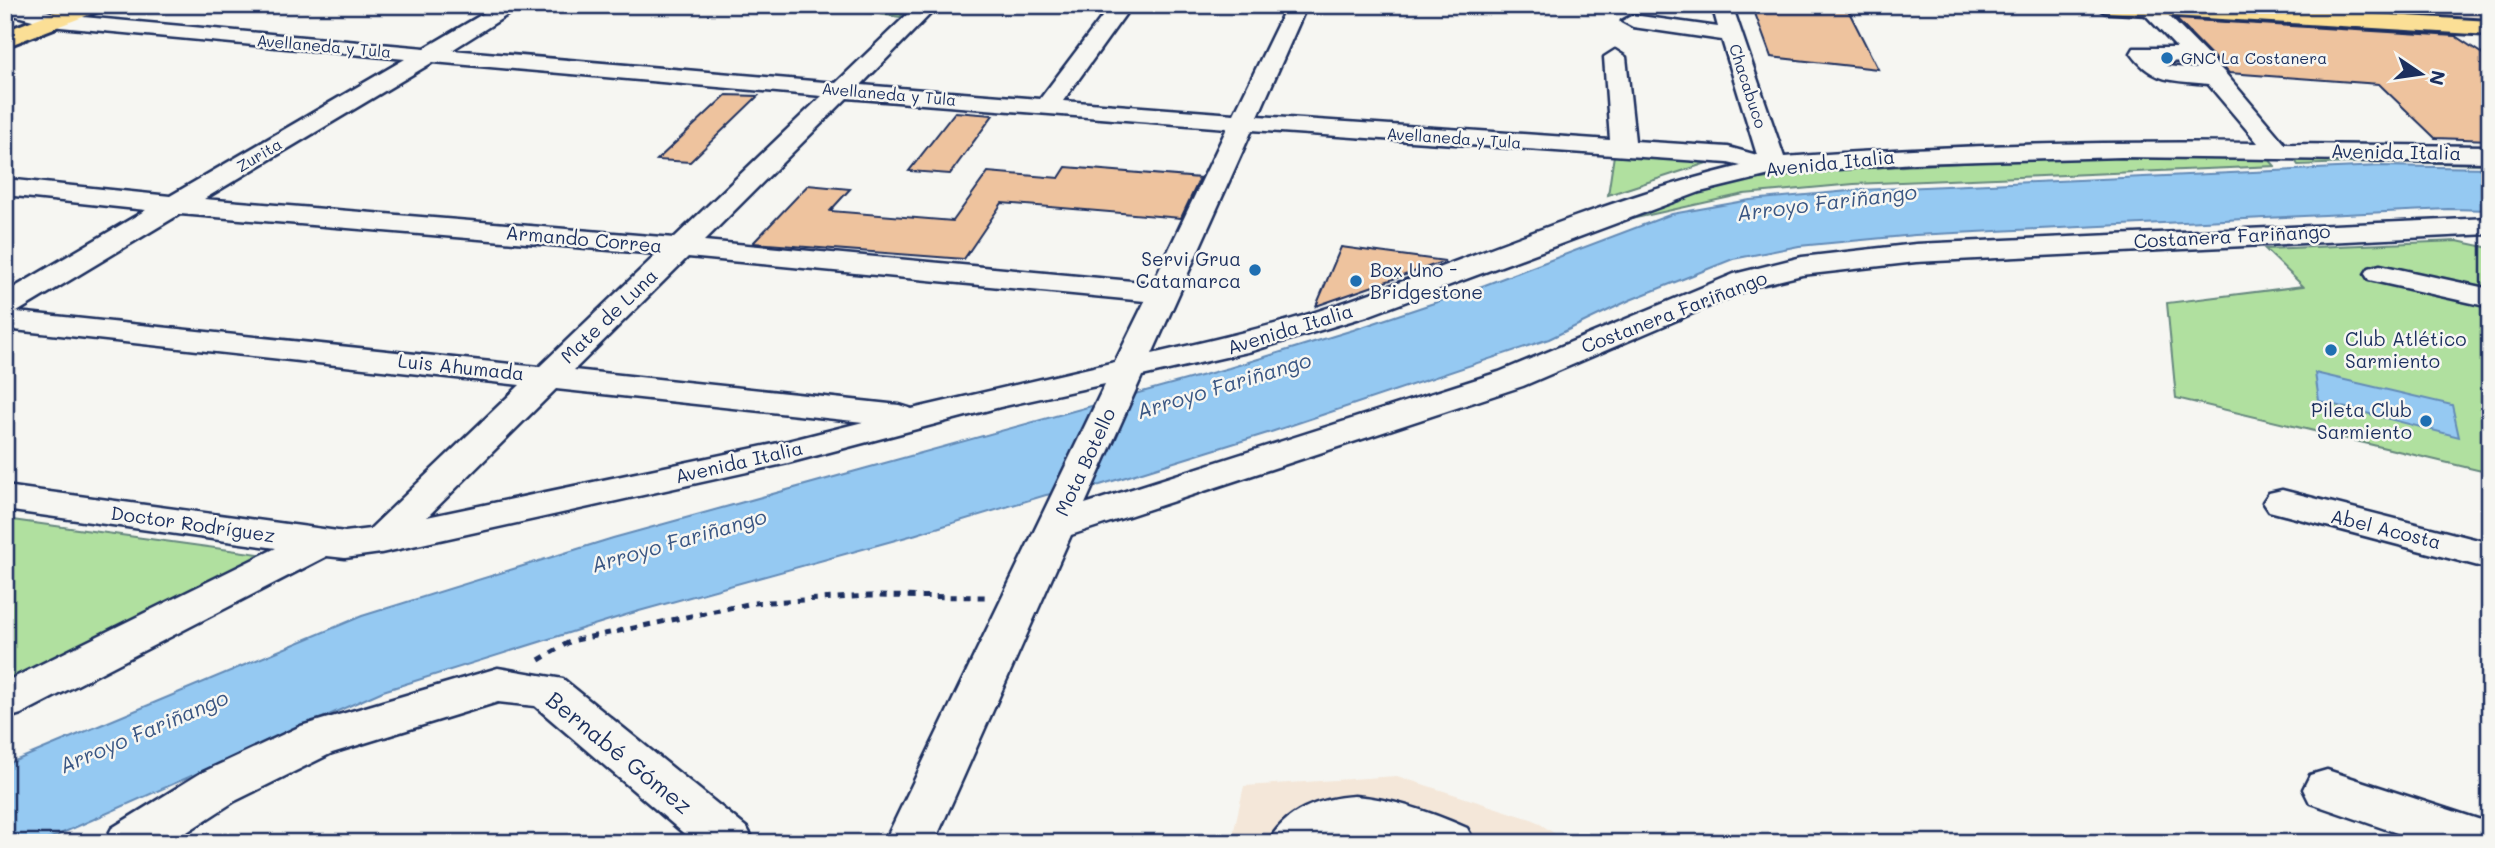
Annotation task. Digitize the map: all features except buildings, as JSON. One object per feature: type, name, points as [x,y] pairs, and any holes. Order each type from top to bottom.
[{"type":"main road","points":[[5,40],[60,21],[93,5]]},
{"type":"main road","points":[[2105,5],[2490,28]]},
{"type":"main road","points":[[5,50],[39,36],[60,21]]},
{"type":"street","name":"Zurita","points":[[5,306],[513,5]]},
{"type":"street","name":"Mate de Luna","points":[[381,540],[929,5]]},
{"type":"street","points":[[1046,107],[1122,5]]},
{"type":"street","name":"Mota Botello","points":[[915,842],[1059,516],[1297,5]]},
{"type":"street","name":"Chacabuco","points":[[1723,5],[1774,166]]},
{"type":"street","name":"Avellaneda y Tula","points":[[5,6],[60,21],[428,55],[1241,123],[1728,155],[1774,166]]},
{"type":"street","points":[[2147,7],[2197,56],[2277,150]]},
{"type":"street","points":[[1633,21],[1732,35]]},
{"type":"street","points":[[2197,56],[2142,53],[2160,72],[2217,78]]},
{"type":"street","points":[[1615,57],[1623,149]]},
{"type":"street","name":"Avenida Italia","points":[[381,540],[788,452],[917,417],[1124,378],[1356,309],[1691,186],[1774,166],[1901,156],[2032,151],[2277,150],[2490,154]]},
{"type":"street","name":"Armando Correa","points":[[5,187],[173,205],[680,247],[1156,306]]},
{"type":"street","name":"Costanera Fariñango","points":[[1059,516],[1511,379],[1745,280],[1802,266],[1916,253],[2490,226]]},
{"type":"street","points":[[2380,274],[2438,289],[2490,298]]},
{"type":"street","points":[[1156,306],[1159,332],[1181,346],[1210,352]]},
{"type":"street","name":"Luis Ahumada","points":[[5,320],[917,417]]},
{"type":"street","name":"Doctor Rodríguez","points":[[5,498],[345,545],[381,540]]},
{"type":"street","name":"Abel Acosta","points":[[2282,502],[2490,556]]},
{"type":"street","points":[[5,702],[322,542]]},
{"type":"street","points":[[129,843],[218,788],[317,738],[498,685]]},
{"type":"street","name":"Bernabé Gómez","points":[[498,685],[547,691],[730,843]]},
{"type":"street","points":[[2327,789],[2487,843]]},
{"type":"street","points":[[1293,843],[1325,820],[1369,816],[1416,827],[1450,843]]},
{"type":"path","points":[[498,685],[571,640],[753,603],[869,596],[1022,598]]},
{"type":"shaded area","points":[[2262,5],[2490,5],[2490,18],[2300,7]]},
{"type":"shaded area","points":[[1397,776],[1534,820],[1569,843],[1231,843],[1244,786]]},
{"type":"green space","points":[[814,5],[911,5],[900,17]]},
{"type":"green space","points":[[1614,155],[1713,161],[1608,195]]},
{"type":"green space","points":[[2113,155],[2266,156],[2275,166],[1854,184],[1744,194],[1622,221],[1697,193],[1739,182],[1829,170]]},
{"type":"green space","points":[[2293,157],[2490,160],[2490,164],[2374,162],[2298,165]]},
{"type":"green space","name":"Club Atlético Sarmiento","points":[[2457,241],[2490,248],[2490,473],[2176,398],[2167,303],[2303,286],[2265,249]]},
{"type":"green space","points":[[5,519],[273,556],[5,687]]},
{"type":"water","name":"Arroyo Fariñango","points":[[2380,166],[2490,168],[2490,210],[2448,209],[1915,235],[1799,246],[1733,259],[1630,300],[1549,339],[1271,432],[1100,485],[1046,495],[910,536],[632,613],[383,691],[40,843],[5,843],[5,765],[362,616],[613,538],[1229,368],[1353,330],[1461,294],[1672,214],[1750,200],[1860,190]]},
{"type":"water","name":"Pileta Club Sarmiento","points":[[2315,373],[2452,405],[2459,437],[2319,401]]},
{"type":"place","name":"GNC La Costanera","points":[[2167,58]]},
{"type":"place","name":"Servi Grua Catamarca","points":[[1255,270]]},
{"type":"place","name":"Box Uno - Bridgestone","points":[[1356,281]]},
{"type":"place","name":"Club Atlético Sarmiento","points":[[2331,350]]},
{"type":"place","name":"Pileta Club Sarmiento","points":[[2426,421]]}]
